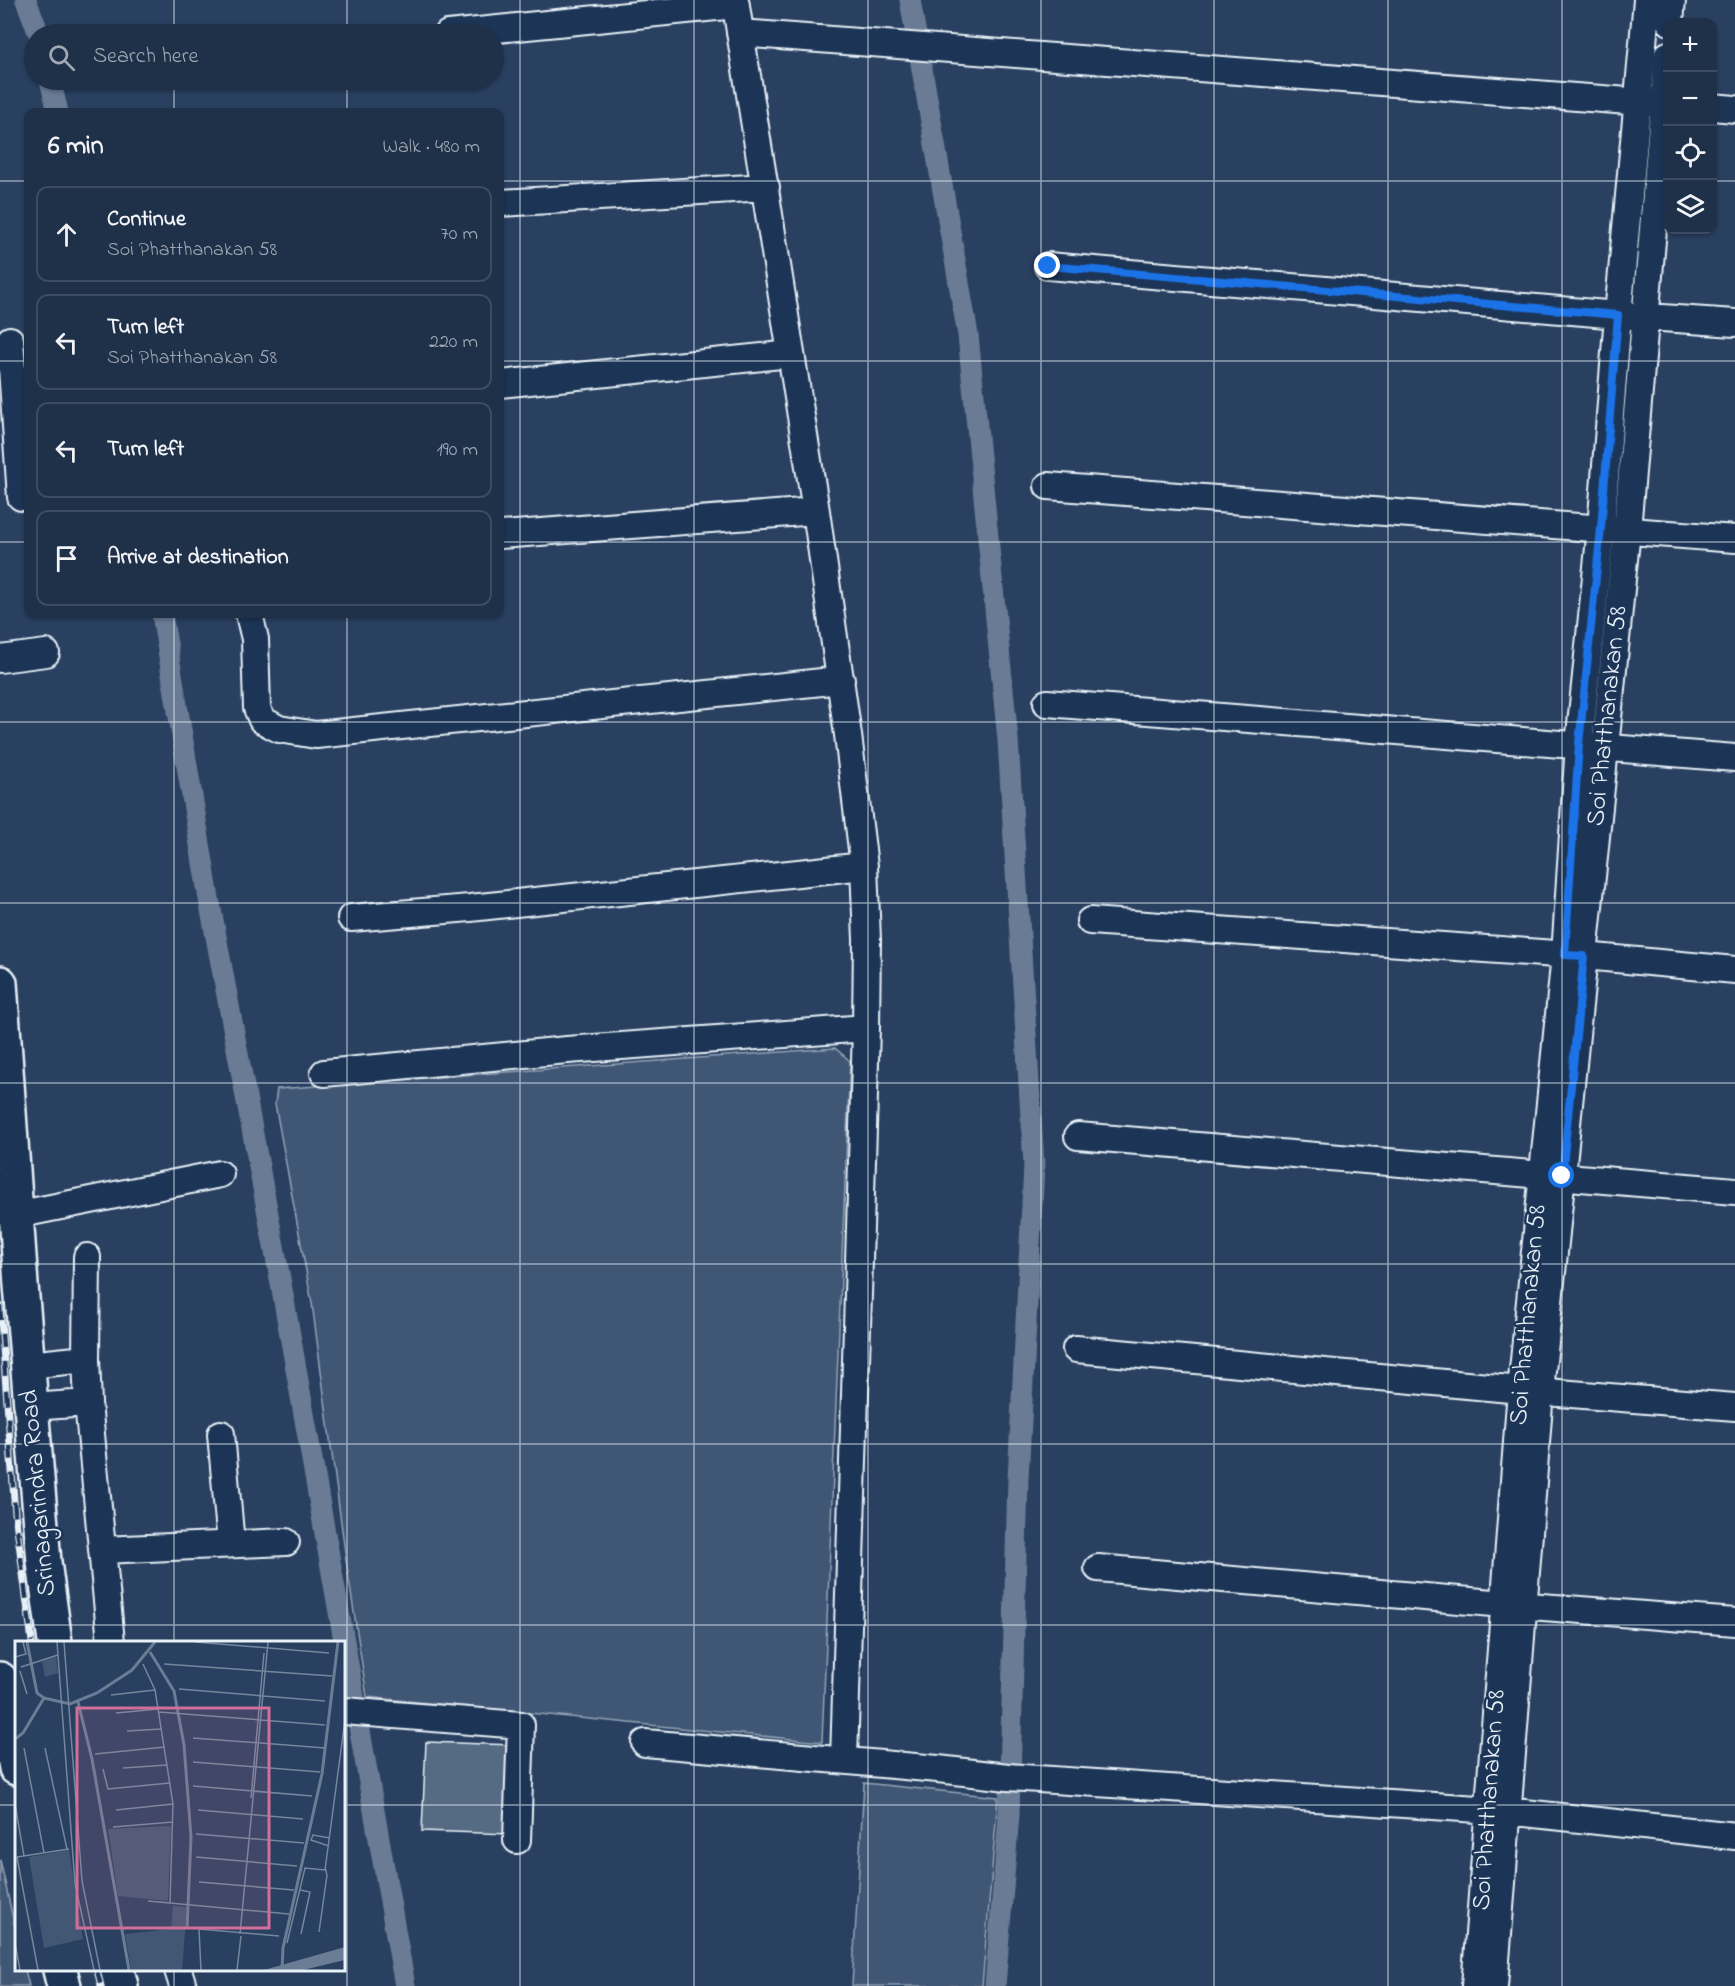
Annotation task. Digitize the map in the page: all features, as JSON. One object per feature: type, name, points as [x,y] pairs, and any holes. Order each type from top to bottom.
[{"type":"main road","name":"Srinagarindra Road","points":[[0,983],[31,1407],[44,1562],[55,1641]]},
{"type":"main road","points":[[0,1679],[15,1762]]},
{"type":"main road","points":[[60,1971],[64,1986]]},
{"type":"main road","points":[[117,1971],[121,1986]]},
{"type":"street","name":"Soi Phatthanakan 58","points":[[1575,956],[1579,744],[1601,528],[1647,0]]},
{"type":"street","points":[[1670,18],[1672,0]]},
{"type":"street","points":[[504,28],[736,2],[816,511],[841,680],[864,866],[867,940],[866,1028],[844,1760]]},
{"type":"street","points":[[740,33],[1663,104]]},
{"type":"street","points":[[1717,107],[1735,109]]},
{"type":"street","name":"Soi Phatthanakan 58","points":[[1494,1986],[1498,1810],[1531,1390],[1575,956],[1604,746],[1627,530],[1664,126]]},
{"type":"street","points":[[504,203],[766,187]]},
{"type":"street","points":[[1048,266],[1735,323]]},
{"type":"street","points":[[13,341],[16,498]]},
{"type":"street","points":[[504,384],[791,354]]},
{"type":"street","points":[[1048,486],[1735,539]]},
{"type":"street","points":[[504,536],[816,511]]},
{"type":"street","points":[[250,618],[255,639],[257,708],[262,720],[279,729],[316,735],[841,680]]},
{"type":"street","points":[[0,659],[46,653]]},
{"type":"street","points":[[1047,703],[1735,758]]},
{"type":"street","points":[[351,918],[470,908],[864,866]]},
{"type":"street","points":[[1090,921],[1575,956],[1735,970]]},
{"type":"street","points":[[324,1073],[567,1050],[866,1028]]},
{"type":"street","points":[[1077,1136],[1735,1191]]},
{"type":"street","points":[[16,1215],[220,1174]]},
{"type":"street","points":[[87,1257],[88,1403],[111,1641]]},
{"type":"street","points":[[1076,1349],[1735,1407]]},
{"type":"street","points":[[28,1365],[86,1359]]},
{"type":"street","points":[[31,1407],[88,1403]]},
{"type":"street","points":[[221,1434],[231,1544]]},
{"type":"street","points":[[102,1550],[286,1542]]},
{"type":"street","points":[[1098,1568],[1735,1622]]},
{"type":"street","points":[[345,1711],[521,1725],[518,1840]]},
{"type":"street","points":[[645,1743],[938,1768],[1008,1778],[1498,1810],[1735,1836]]},
{"type":"street","name":"Soi Phatthanakan 58","points":[[1475,1986],[1488,1838],[1498,1810]]},
{"type":"street","points":[[178,1971],[183,1986]]},
{"type":"shaded area","points":[[835,1048],[850,1061],[822,1742],[367,1697],[346,1560],[312,1303],[275,1104],[277,1089]]},
{"type":"shaded area","points":[[864,1783],[998,1797],[982,1986],[852,1986]]},
{"type":"shaded area","points":[[0,1860],[15,1928],[15,1971],[25,1971],[29,1986],[0,1986]]},
{"type":"building","points":[[426,1742],[514,1745],[511,1834],[422,1831]]},
{"type":"waterway","points":[[26,0],[35,24]]},
{"type":"waterway","points":[[910,0],[968,335],[1008,740],[1034,1165],[1018,1479],[1009,1815],[995,1986]]},
{"type":"waterway","points":[[52,90],[57,108]]},
{"type":"waterway","points":[[163,618],[209,899],[281,1284],[344,1641]]},
{"type":"waterway","points":[[345,1646],[405,1986]]},
{"type":"railway","points":[[0,1306],[15,1513],[32,1641]]},
{"type":"railway","points":[[97,1971],[101,1986]]},
{"type":"route","points":[[1048,266],[1618,315],[1601,528],[1579,744],[1565,955],[1584,956],[1562,1176]]}]
